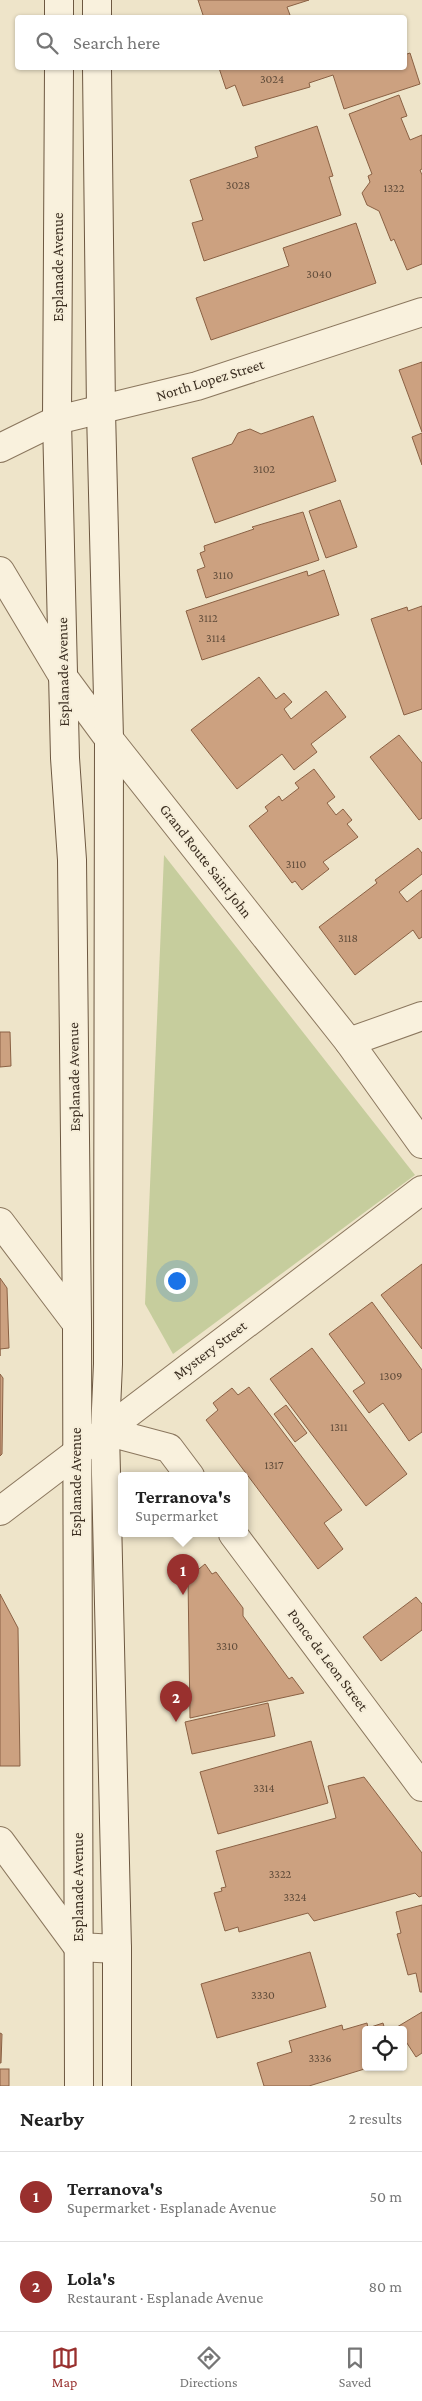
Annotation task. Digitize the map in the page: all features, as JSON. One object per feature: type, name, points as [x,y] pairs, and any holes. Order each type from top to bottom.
[{"type":"street","points":[[59,15],[60,0]]},
{"type":"street","points":[[97,0],[97,15]]},
{"type":"street","name":"Esplanade Avenue","points":[[59,70],[57,420],[65,758],[72,860],[77,1324],[79,2086]]},
{"type":"street","name":"Esplanade Avenue","points":[[98,70],[101,411],[109,739],[108,1364],[105,1431],[116,1949],[117,2086]]},
{"type":"street","name":"North Lopez Street","points":[[0,448],[57,420],[101,411],[196,386],[422,312]]},
{"type":"street","name":"Grand Route Saint John","points":[[0,571],[64,678],[109,739],[348,1042],[422,1144]]},
{"type":"street","points":[[348,1042],[422,1016]]},
{"type":"street","name":"Mystery Street","points":[[0,1511],[422,1190]]},
{"type":"street","points":[[0,1222],[77,1324]]},
{"type":"street","points":[[105,1431],[169,1448],[187,1472]]},
{"type":"street","name":"Ponce de Leon Street","points":[[235,1537],[422,1787]]},
{"type":"street","points":[[0,1841],[78,1946],[116,1949]]},
{"type":"green space","points":[[164,855],[415,1175],[173,1354],[145,1304]]},
{"type":"building","points":[[198,0],[309,0],[287,7],[290,15],[203,15]]},
{"type":"building","points":[[410,53],[420,84],[344,109],[333,75],[309,83],[310,87],[243,106],[235,85],[226,89],[220,70],[407,70],[407,54]]},
{"type":"building","points":[[399,95],[407,116],[401,118],[410,140],[422,135],[422,169],[420,170],[422,175],[422,264],[407,270],[394,239],[391,241],[379,211],[367,205],[362,193],[370,182],[368,176],[372,174],[349,114]]},
{"type":"building","points":[[317,126],[333,176],[329,177],[341,215],[204,261],[192,223],[203,220],[190,180],[258,157],[255,147]]},
{"type":"building","points":[[356,223],[376,283],[211,340],[196,298],[289,266],[283,248]]},
{"type":"building","points":[[422,362],[422,432],[399,370]]},
{"type":"building","points":[[313,416],[336,481],[215,523],[192,458],[232,444],[238,433],[250,429],[261,434]]},
{"type":"building","points":[[422,433],[422,465],[412,437]]},
{"type":"building","points":[[340,500],[357,547],[326,558],[309,511]]},
{"type":"building","points":[[303,512],[319,560],[206,598],[197,570],[205,567],[200,553],[205,551],[204,546],[254,529],[252,527]]},
{"type":"building","points":[[324,570],[339,615],[202,660],[186,611],[307,571],[308,576]]},
{"type":"building","points":[[422,606],[422,709],[404,715],[371,619],[407,607],[408,611]]},
{"type":"building","points":[[259,677],[276,699],[284,693],[292,702],[284,709],[291,719],[326,691],[346,717],[311,744],[317,752],[294,770],[282,754],[237,789],[191,730]]},
{"type":"building","points":[[399,735],[422,763],[422,818],[419,820],[370,757]]},
{"type":"building","points":[[314,769],[335,797],[327,803],[336,815],[343,809],[352,820],[347,824],[358,837],[323,862],[329,869],[302,890],[295,881],[292,883],[249,826],[268,811],[265,807],[279,796],[282,801],[299,788],[295,783]]},
{"type":"building","points":[[418,848],[422,853],[422,874],[399,892],[407,902],[422,890],[422,937],[419,939],[413,930],[355,975],[319,927],[377,883],[375,880]]},
{"type":"building","points":[[0,1032],[10,1032],[11,1066],[0,1067]]},
{"type":"building","points":[[422,1264],[422,1349],[381,1295]]},
{"type":"building","points":[[0,1278],[7,1288],[9,1348],[0,1349]]},
{"type":"building","points":[[372,1302],[422,1370],[422,1432],[409,1441],[383,1403],[369,1413],[353,1391],[365,1383],[329,1334]]},
{"type":"building","points":[[312,1348],[407,1474],[366,1506],[270,1379]]},
{"type":"building","points":[[0,1374],[3,1378],[2,1454],[0,1456]]},
{"type":"building","points":[[249,1387],[342,1510],[324,1523],[343,1549],[318,1569],[248,1476],[248,1472],[245,1472],[206,1420],[218,1410],[213,1403],[232,1388],[238,1395]]},
{"type":"building","points":[[286,1405],[307,1433],[295,1442],[274,1414]]},
{"type":"building","points":[[205,1564],[212,1574],[216,1572],[243,1608],[243,1616],[289,1679],[292,1677],[304,1693],[190,1718],[188,1578]]},
{"type":"building","points":[[0,1594],[18,1628],[20,1766],[0,1766]]},
{"type":"building","points":[[416,1597],[422,1604],[422,1630],[381,1661],[363,1637]]},
{"type":"building","points":[[268,1703],[275,1736],[192,1754],[185,1722]]},
{"type":"building","points":[[311,1741],[328,1803],[218,1834],[200,1772]]},
{"type":"building","points":[[364,1777],[422,1853],[422,1896],[419,1897],[415,1893],[314,1921],[308,1913],[239,1932],[238,1927],[225,1931],[214,1893],[222,1891],[221,1888],[226,1887],[216,1851],[336,1818],[328,1786]]},
{"type":"building","points":[[422,1905],[422,1992],[420,1992],[416,1973],[408,1975],[397,1934],[401,1933],[396,1912]]},
{"type":"building","points":[[310,1952],[326,2007],[217,2038],[201,1984]]},
{"type":"building","points":[[422,2012],[422,2053],[416,2057],[407,2043],[407,2026],[399,2026]]},
{"type":"building","points":[[367,2023],[368,2026],[362,2026],[362,2070],[309,2086],[264,2086],[257,2063],[292,2052],[289,2041],[342,2025],[343,2030]]},
{"type":"building","points":[[0,2033],[2,2034],[1,2063],[0,2063]]},
{"type":"building","points":[[0,2069],[9,2069],[9,2086],[0,2086]]},
{"type":"place","name":"Terranova's","points":[[183,1595]]},
{"type":"place","name":"Lola's","points":[[176,1722]]}]
